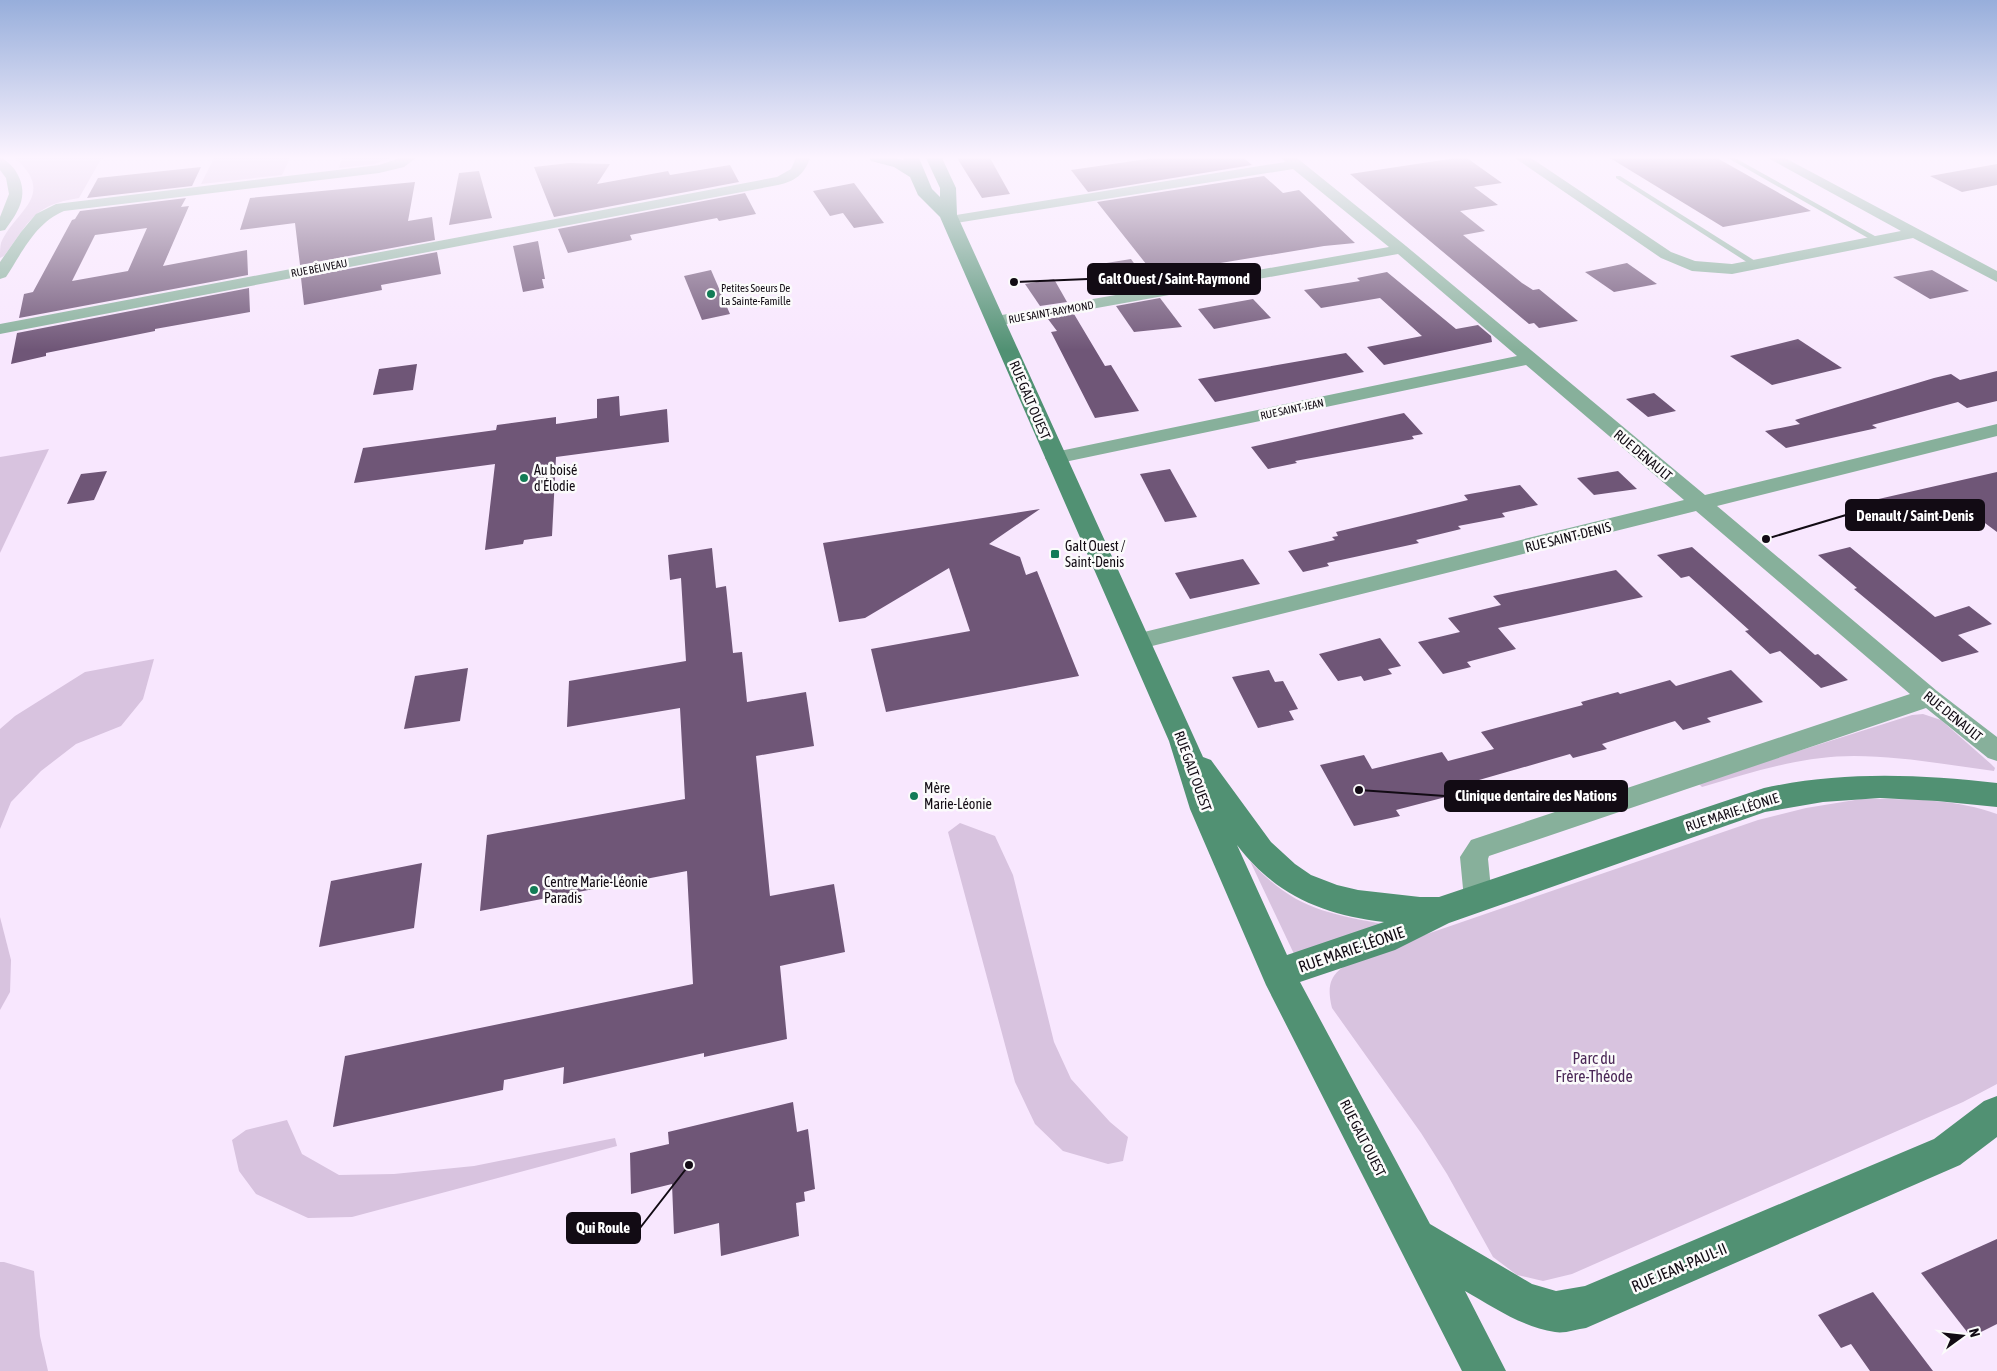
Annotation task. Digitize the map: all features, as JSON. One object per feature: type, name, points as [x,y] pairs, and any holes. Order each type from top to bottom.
[{"type":"main road","name":"RUE GALT OUEST","points":[[951,222],[1055,458],[1140,642],[1183,741],[1205,809],[1278,974],[1485,1371]]},
{"type":"main road","points":[[1183,741],[1251,839],[1284,875],[1322,894],[1348,901],[1409,911],[1438,912]]},
{"type":"main road","name":"RUE MARIE-LÉONIE","points":[[1278,974],[1383,939],[1438,912],[1764,800],[1832,787],[1882,785],[1918,786],[1997,795]]},
{"type":"main road","name":"RUE JEAN-PAUL-II","points":[[1415,1238],[1523,1302],[1556,1312],[1586,1306],[1948,1152],[1997,1114]]},
{"type":"street","points":[[2,268],[37,222]]},
{"type":"street","name":"RUE BÉLIVEAU","points":[[0,329],[562,222]]},
{"type":"street","name":"RUE DENAULT","points":[[1368,222],[1928,697],[1997,752]]},
{"type":"street","points":[[1617,222],[1666,255],[1692,266],[1732,269],[1915,233]]},
{"type":"street","points":[[1894,222],[1997,277]]},
{"type":"street","name":"RUE SAINT-RAYMOND","points":[[996,321],[1401,249]]},
{"type":"street","name":"RUE SAINT-JEAN","points":[[1055,458],[1529,359]]},
{"type":"street","name":"RUE SAINT-DENIS","points":[[1140,642],[1997,430]]},
{"type":"street","points":[[1478,899],[1474,858],[1480,848],[1928,697]]},
{"type":"street","name":"RUE JEAN-PAUL-II","points":[[1948,1152],[1997,1131]]},
{"type":"lane","points":[[1689,222],[1756,264]]},
{"type":"lane","points":[[1846,222],[1878,240]]},
{"type":"green space","points":[[15,222],[29,222],[4,256],[0,258],[1,243]]},
{"type":"green space","points":[[49,449],[0,553],[0,457]]},
{"type":"green space","points":[[154,659],[143,699],[121,726],[76,744],[41,771],[11,802],[0,829],[0,729],[15,716],[85,672]]},
{"type":"green space","points":[[1923,714],[1941,720],[1991,764],[1995,768],[1994,771],[1924,761],[1854,756],[1796,762],[1702,787],[1698,783],[1912,715]]},
{"type":"green space","name":"Parc du Frère-Théode","points":[[1861,799],[1930,800],[1964,805],[1997,814],[1997,1084],[1963,1102],[1572,1274],[1543,1281],[1517,1275],[1493,1257],[1447,1174],[1421,1133],[1332,1008],[1330,988],[1331,981],[1335,975],[1346,965],[1363,956],[1758,820],[1806,808]]},
{"type":"green space","points":[[960,823],[995,836],[1013,875],[1054,1042],[1071,1079],[1110,1122],[1128,1137],[1123,1161],[1108,1164],[1063,1151],[1035,1124],[1015,1082],[948,832]]},
{"type":"green space","points":[[1250,861],[1281,890],[1297,899],[1328,912],[1387,925],[1295,956]]},
{"type":"green space","points":[[0,917],[11,960],[10,992],[0,1010]]},
{"type":"green space","points":[[287,1120],[302,1154],[339,1175],[394,1174],[474,1166],[615,1138],[617,1146],[352,1217],[308,1218],[256,1194],[239,1171],[232,1140],[246,1130]]},
{"type":"green space","points":[[0,1262],[34,1271],[40,1336],[48,1371],[0,1371]]},
{"type":"building","points":[[71,222],[182,222],[163,266],[247,250],[248,275],[19,318],[24,294],[33,292]],"holes":[[[147,228],[128,271],[72,281],[95,235]]]},
{"type":"building","points":[[243,222],[433,222],[435,240],[300,265],[295,223],[240,230]]},
{"type":"building","points":[[450,222],[468,222],[449,225]]},
{"type":"building","points":[[594,222],[697,222],[630,235],[632,240],[568,253],[558,229]]},
{"type":"building","points":[[850,222],[884,223],[854,228]]},
{"type":"building","points":[[1113,222],[1333,222],[1355,243],[1324,246],[1154,274]]},
{"type":"building","points":[[1407,222],[1474,222],[1485,231],[1463,235],[1522,283],[1533,290],[1539,289],[1578,321],[1539,328],[1534,323],[1529,324]]},
{"type":"building","points":[[1715,222],[1751,222],[1723,227]]},
{"type":"building","points":[[538,241],[545,279],[542,279],[544,288],[523,292],[513,246]]},
{"type":"building","points":[[437,252],[441,274],[381,285],[382,290],[304,305],[301,278]]},
{"type":"building","points":[[1131,259],[1151,287],[1108,294],[1088,266]]},
{"type":"building","points":[[1627,263],[1657,284],[1614,292],[1585,272]]},
{"type":"building","name":"Petites Soeurs De La Sainte-Famille","points":[[711,270],[730,314],[702,320],[684,276]]},
{"type":"building","points":[[1932,270],[1969,291],[1930,299],[1893,277]]},
{"type":"building","points":[[1387,272],[1456,329],[1478,325],[1491,336],[1492,342],[1384,365],[1367,347],[1422,336],[1380,298],[1321,308],[1304,290],[1360,281],[1357,278]]},
{"type":"building","points":[[1054,279],[1067,302],[1040,306],[1025,284]]},
{"type":"building","points":[[249,288],[250,312],[155,329],[155,331],[46,353],[46,356],[11,364],[17,333]]},
{"type":"building","points":[[1160,298],[1182,327],[1134,332],[1116,306]]},
{"type":"building","points":[[1253,299],[1271,318],[1214,329],[1198,309]]},
{"type":"building","points":[[1074,314],[1105,366],[1111,365],[1139,411],[1095,418],[1051,332],[1057,331],[1048,319]]},
{"type":"building","points":[[1798,339],[1842,368],[1772,385],[1730,356]]},
{"type":"building","points":[[1346,353],[1364,372],[1215,402],[1198,379]]},
{"type":"building","points":[[417,364],[413,390],[373,395],[379,369]]},
{"type":"building","points":[[1997,371],[1997,401],[1967,408],[1958,402],[1872,425],[1877,428],[1786,448],[1765,431],[1800,424],[1795,420],[1934,378],[1951,374],[1960,380]]},
{"type":"building","points":[[1654,393],[1676,411],[1648,417],[1626,399]]},
{"type":"building","name":"Au boisé d'Élodie","points":[[619,396],[620,416],[667,409],[669,442],[556,457],[552,536],[524,540],[523,544],[485,550],[495,464],[354,483],[363,448],[496,430],[497,425],[556,417],[556,424],[597,418],[597,399]]},
{"type":"building","points":[[1404,413],[1423,434],[1412,436],[1414,439],[1295,461],[1297,463],[1268,469],[1251,447]]},
{"type":"building","points":[[1170,469],[1197,517],[1165,522],[1140,474]]},
{"type":"building","points":[[107,471],[94,500],[67,504],[81,474]]},
{"type":"building","points":[[1618,471],[1637,489],[1594,495],[1577,478]]},
{"type":"building","points":[[1997,472],[1997,532],[1970,512],[1936,521],[1929,515],[1888,524],[1861,503]]},
{"type":"building","points":[[1520,485],[1538,505],[1502,513],[1505,517],[1458,526],[1461,529],[1416,540],[1419,543],[1327,563],[1329,566],[1303,572],[1288,551],[1335,540],[1332,537],[1338,536],[1336,532],[1468,500],[1464,495]]},
{"type":"building","points":[[1040,509],[989,544],[1020,557],[1026,575],[1037,571],[1079,676],[886,712],[871,649],[970,631],[949,568],[865,618],[839,622],[823,543]]},
{"type":"building","points":[[1692,547],[1815,655],[1818,654],[1848,680],[1821,688],[1780,651],[1770,654],[1745,631],[1749,630],[1689,576],[1681,578],[1657,555]]},
{"type":"building","points":[[1850,547],[1935,617],[1969,606],[1992,624],[1958,635],[1979,652],[1942,662],[1854,589],[1857,588],[1818,555]]},
{"type":"building","name":"Centre Marie-Léonie Paradis","points":[[712,548],[716,588],[726,586],[733,653],[742,652],[747,702],[806,692],[814,746],[756,756],[770,896],[834,884],[845,952],[780,966],[787,1039],[704,1057],[704,1053],[563,1084],[564,1067],[504,1080],[503,1090],[333,1127],[345,1056],[693,984],[687,871],[480,911],[487,835],[685,799],[680,708],[567,727],[569,681],[686,661],[681,578],[670,580],[668,555]]},
{"type":"building","points":[[1243,559],[1260,584],[1190,599],[1175,573]]},
{"type":"building","points":[[1616,570],[1643,597],[1498,628],[1516,649],[1467,662],[1471,667],[1443,674],[1418,642],[1460,632],[1448,618],[1501,605],[1493,596]]},
{"type":"building","points":[[1380,638],[1401,666],[1388,669],[1392,674],[1364,681],[1361,676],[1338,681],[1319,654]]},
{"type":"building","points":[[468,668],[460,721],[404,729],[415,676]]},
{"type":"building","points":[[1269,670],[1275,682],[1283,681],[1298,709],[1289,711],[1294,720],[1258,728],[1232,677]]},
{"type":"building","points":[[1731,670],[1763,702],[1707,718],[1711,722],[1683,730],[1675,721],[1602,744],[1607,749],[1573,758],[1570,754],[1479,780],[1484,787],[1396,810],[1400,816],[1354,826],[1320,765],[1364,755],[1372,769],[1442,752],[1448,761],[1494,749],[1481,732],[1583,705],[1581,702],[1618,692],[1620,694],[1670,680],[1676,686]]},
{"type":"building","points":[[422,863],[414,928],[319,947],[331,881]]},
{"type":"building","points":[[793,1102],[797,1132],[808,1129],[815,1189],[804,1192],[805,1201],[796,1203],[799,1236],[721,1256],[719,1223],[674,1234],[672,1184],[631,1194],[630,1153],[669,1144],[668,1132]]},
{"type":"building","points":[[1997,1239],[1997,1324],[1971,1337],[1921,1273]]},
{"type":"building","points":[[1873,1292],[1933,1371],[1870,1371],[1851,1344],[1841,1348],[1818,1315]]},
{"type":"place","name":"Galt Ouest / Saint-Raymond","points":[[1014,282]]},
{"type":"place","name":"Petites Soeurs De La Sainte-Famille","points":[[711,294]]},
{"type":"place","name":"Au boisé d'Élodie","points":[[524,478]]},
{"type":"place","name":"Denault / Saint-Denis","points":[[1766,539]]},
{"type":"place","name":"Galt Ouest / Saint-Denis","points":[[1055,554]]},
{"type":"place","name":"Clinique dentaire des Nations","points":[[1359,790]]},
{"type":"place","name":"Mère Marie-Léonie","points":[[914,796]]},
{"type":"place","name":"Centre Marie-Léonie Paradis","points":[[534,890]]},
{"type":"place","name":"Qui Roule","points":[[689,1165]]}]
